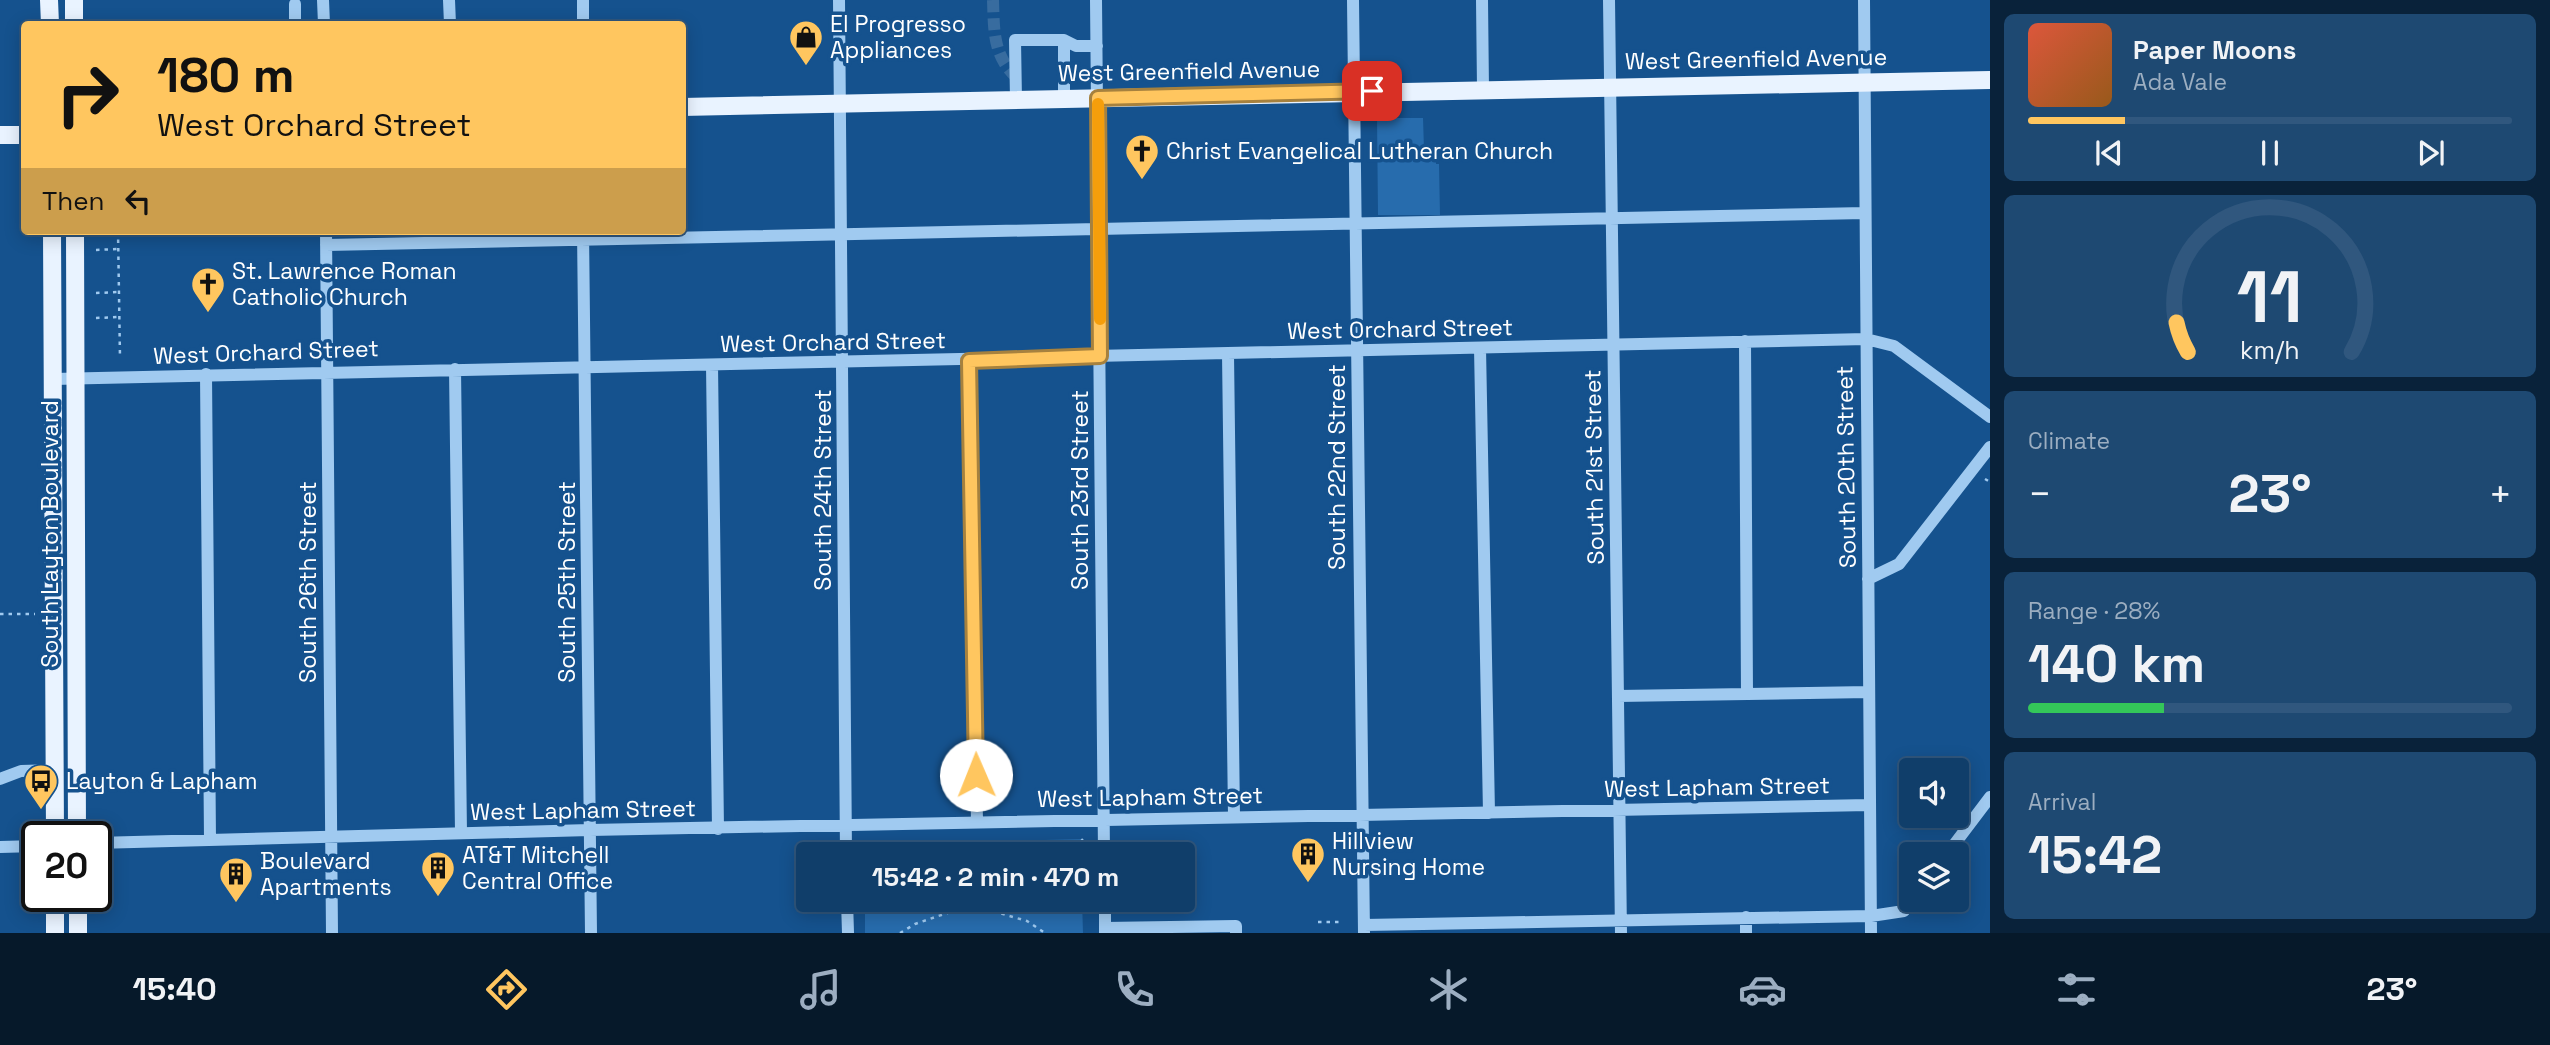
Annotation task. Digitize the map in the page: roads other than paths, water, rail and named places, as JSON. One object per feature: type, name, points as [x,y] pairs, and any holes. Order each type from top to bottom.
[{"type":"main road","points":[[49,0],[50,21]]},
{"type":"main road","points":[[74,0],[74,21]]},
{"type":"main road","name":"West Greenfield Avenue","points":[[686,107],[1990,80]]},
{"type":"main road","points":[[0,135],[21,135]]},
{"type":"main road","name":"South Layton Boulevard","points":[[52,235],[55,821]]},
{"type":"main road","name":"South Layton Boulevard","points":[[75,235],[77,821]]},
{"type":"main road","points":[[55,912],[55,933]]},
{"type":"main road","points":[[78,912],[78,933]]},
{"type":"street","points":[[323,0],[324,21]]},
{"type":"street","points":[[449,0],[450,21]]},
{"type":"street","points":[[583,0],[583,21]]},
{"type":"street","name":"South 24th Street","points":[[839,0],[846,842]]},
{"type":"street","name":"South 23rd Street","points":[[1096,0],[1104,842]]},
{"type":"street","name":"South 22nd Street","points":[[1353,0],[1364,929]]},
{"type":"street","points":[[1482,0],[1483,89]]},
{"type":"street","name":"South 21st Street","points":[[1609,0],[1621,926]]},
{"type":"street","name":"South 20th Street","points":[[1864,0],[1871,933]]},
{"type":"street","points":[[295,4],[295,21]]},
{"type":"street","points":[[1016,100],[1015,40],[1063,40],[1076,46],[1097,46]]},
{"type":"street","points":[[1063,40],[1064,99]]},
{"type":"street","points":[[326,245],[583,236],[841,235],[1865,213]]},
{"type":"street","name":"South 26th Street","points":[[326,235],[332,933]]},
{"type":"street","name":"South 25th Street","points":[[583,236],[591,933]]},
{"type":"street","name":"West Orchard Street","points":[[53,379],[455,369],[969,361],[1866,339],[1894,346],[1990,417]]},
{"type":"street","points":[[1745,341],[1747,694]]},
{"type":"street","points":[[1480,348],[1489,813]]},
{"type":"street","points":[[1227,354],[1234,816]]},
{"type":"street","points":[[969,361],[977,822]]},
{"type":"street","points":[[712,365],[719,829]]},
{"type":"street","points":[[455,369],[461,833]]},
{"type":"street","points":[[206,374],[210,840]]},
{"type":"street","points":[[1868,579],[1899,564],[1990,447]]},
{"type":"street","points":[[54,638],[76,636]]},
{"type":"street","points":[[1618,696],[1870,692]]},
{"type":"street","points":[[0,779],[21,771],[55,770]]},
{"type":"street","points":[[1956,842],[1990,797]]},
{"type":"street","name":"West Lapham Street","points":[[112,843],[1234,816],[1869,805]]},
{"type":"street","points":[[0,847],[21,846]]},
{"type":"street","points":[[847,912],[848,933]]},
{"type":"street","points":[[1105,912],[1105,930],[1236,926],[1236,933]]},
{"type":"street","points":[[1364,929],[1621,926],[1746,917],[1871,916],[1899,912]]},
{"type":"street","points":[[1746,917],[1746,933]]},
{"type":"tunnel","points":[[993,0],[996,42],[1008,69],[1016,77]]},
{"type":"place","name":"El Progresso Appliances","points":[[806,67]]},
{"type":"place","name":"Christ Evangelical Lutheran Church","points":[[1142,181]]},
{"type":"place","name":"St. Lawrence Roman Catholic Church","points":[[208,314]]},
{"type":"place","name":"Layton & Lapham","points":[[41,811]]},
{"type":"place","name":"Hillview Nursing Home","points":[[1308,884]]},
{"type":"place","name":"AT&T Mitchell Central Office","points":[[438,898]]},
{"type":"place","name":"Boulevard Apartments","points":[[236,904]]}]
